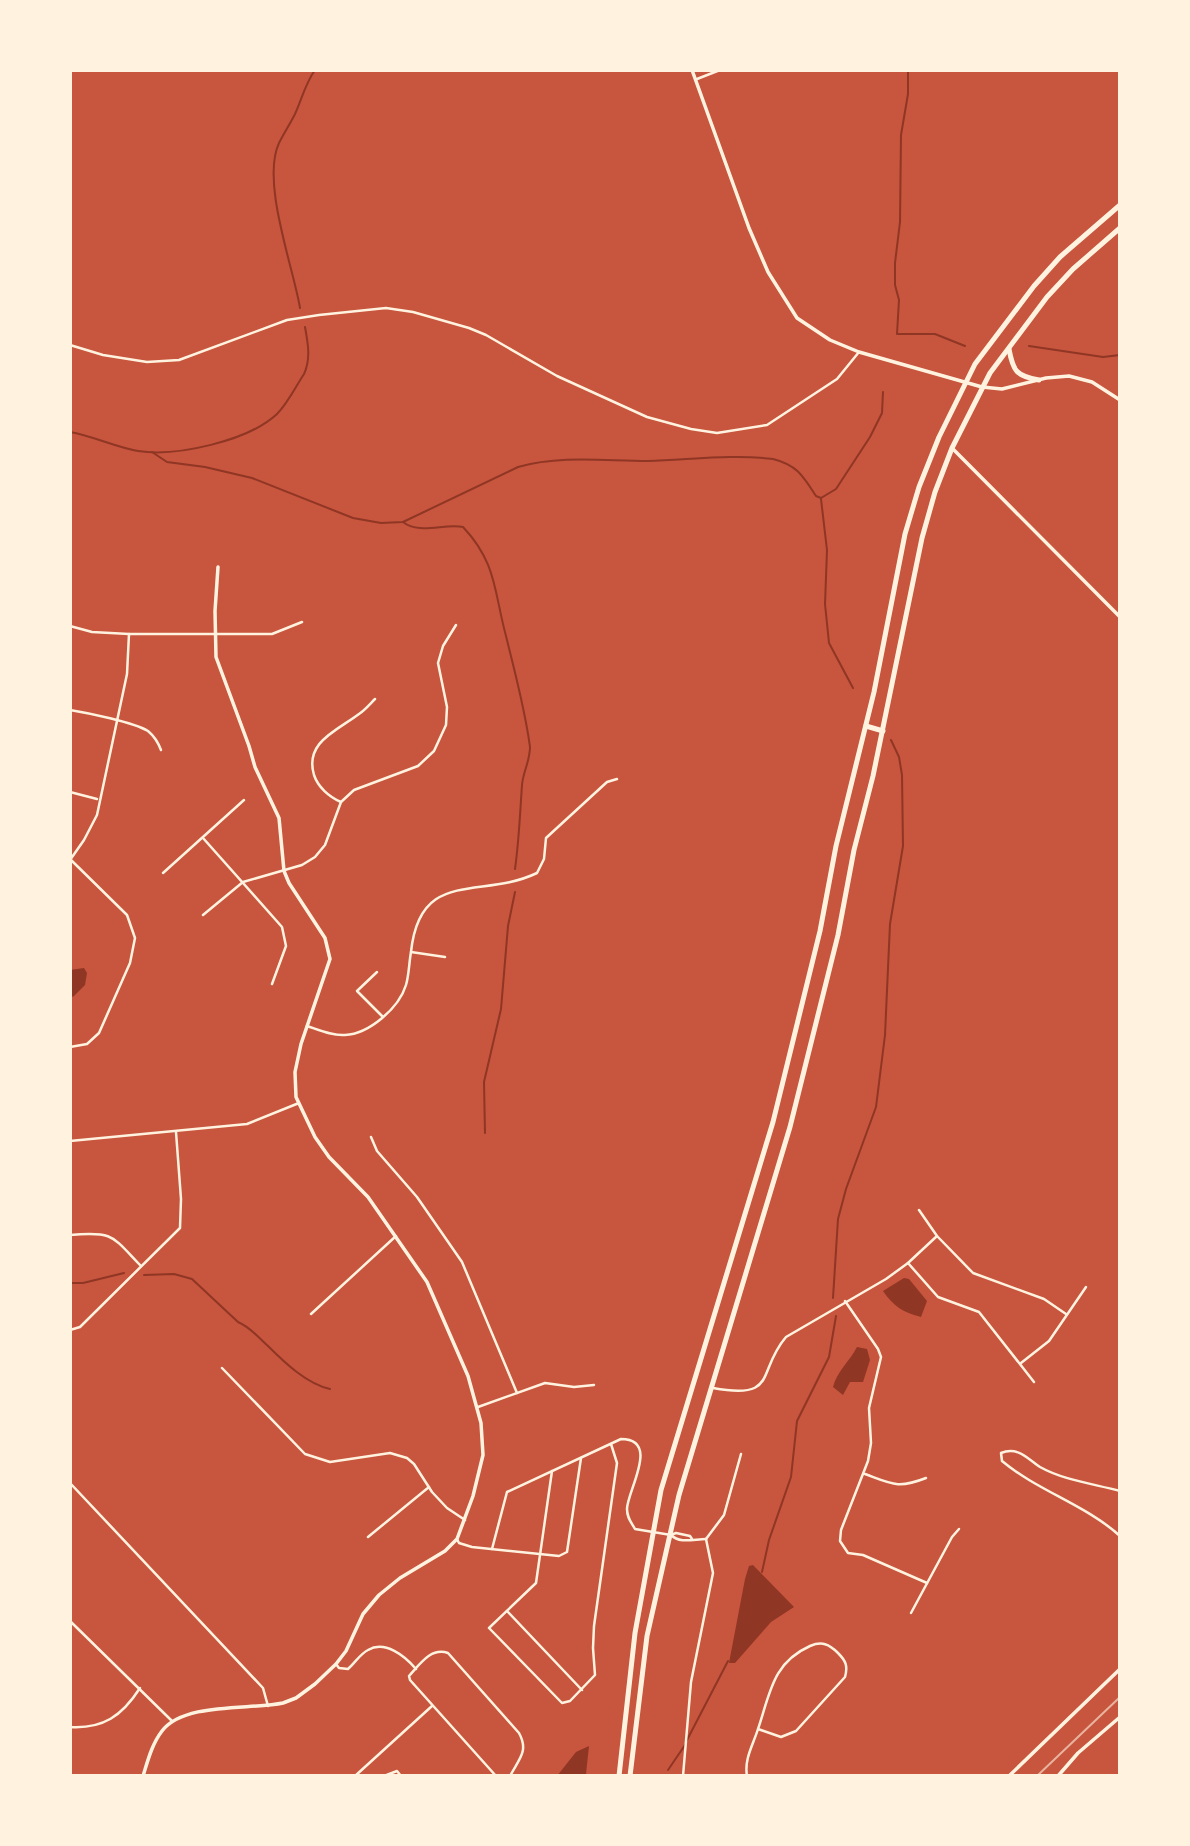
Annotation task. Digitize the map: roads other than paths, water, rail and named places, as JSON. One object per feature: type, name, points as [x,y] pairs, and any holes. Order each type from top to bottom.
[{"type":"main road","points":[[620,1776],[635,1633],[661,1490],[773,1122],[820,931],[836,846],[866,726],[905,534],[939,437],[975,364],[1034,286],[1060,257],[1120,205]]},
{"type":"main road","points":[[630,1776],[647,1636],[670,1535],[710,1387],[790,1127],[838,935],[922,538],[935,492],[951,448],[982,387],[1009,348],[1031,317],[1073,269],[1120,228]]},
{"type":"main road","points":[[1009,348],[1012,366],[1022,377],[1039,380]]},
{"type":"main road","points":[[866,726],[883,731]]},
{"type":"street","points":[[692,70],[749,229],[768,272],[797,318],[830,340],[859,352],[982,387],[1002,389],[1069,376],[1092,382],[1120,400]]},
{"type":"street","points":[[696,79],[720,70]]},
{"type":"street","points":[[70,345],[103,355],[146,362],[179,360],[260,328],[288,320],[319,314],[386,308],[413,312],[469,328],[557,376],[648,417],[717,433],[767,425],[837,379],[859,352]]},
{"type":"street","points":[[951,448],[1120,618]]},
{"type":"street","points":[[143,1776],[152,1749],[172,1721],[199,1712],[268,1706],[296,1698],[337,1664],[363,1614],[379,1595],[400,1578],[445,1551],[457,1539],[466,1520],[483,1455],[478,1407],[468,1376],[427,1282],[368,1197],[328,1157],[314,1137],[299,1103],[295,1072],[307,1026],[330,959],[325,938],[284,871],[279,818],[255,767],[216,657],[218,567]]},
{"type":"street","points":[[70,626],[92,632],[129,634],[272,634],[302,622]]},
{"type":"street","points":[[203,915],[243,882],[302,865],[315,857],[325,845],[341,802],[354,790],[418,766],[433,751],[446,725],[447,707],[438,663],[443,646],[456,625]]},
{"type":"street","points":[[70,1047],[88,1044],[99,1033],[130,963],[135,939],[127,915],[70,859],[97,815],[98,800],[127,674],[129,634]]},
{"type":"street","points":[[341,802],[326,793],[316,780],[312,768],[314,750],[325,737],[363,712],[375,699]]},
{"type":"street","points":[[70,710],[147,731],[157,741],[161,750]]},
{"type":"street","points":[[307,1026],[343,1035],[360,1032],[382,1016],[401,998],[406,985],[417,921],[424,910],[449,891],[491,886],[537,873],[544,859],[547,838],[607,782],[617,779]]},
{"type":"street","points":[[70,792],[98,800]]},
{"type":"street","points":[[163,873],[244,800]]},
{"type":"street","points":[[203,838],[282,927],[286,946],[272,984]]},
{"type":"street","points":[[411,952],[445,957]]},
{"type":"street","points":[[377,972],[357,991],[382,1016]]},
{"type":"street","points":[[70,1142],[247,1124],[299,1103]]},
{"type":"street","points":[[70,1330],[80,1327],[180,1228],[176,1132]]},
{"type":"street","points":[[371,1137],[377,1151],[417,1197],[462,1262],[517,1393]]},
{"type":"street","points":[[919,1210],[937,1236],[973,1273],[1044,1299],[1066,1314]]},
{"type":"street","points":[[70,1235],[99,1233],[114,1238],[142,1267]]},
{"type":"street","points":[[312,1314],[396,1236]]},
{"type":"street","points":[[710,1387],[738,1393],[754,1389],[765,1379],[776,1349],[786,1337],[886,1279],[937,1236]]},
{"type":"street","points":[[908,1263],[938,1297],[979,1312],[1034,1382]]},
{"type":"street","points":[[1020,1364],[1049,1341],[1086,1287]]},
{"type":"street","points":[[845,1301],[881,1357],[869,1408],[871,1443],[865,1474],[841,1530],[840,1541],[848,1553],[863,1555],[927,1583]]},
{"type":"street","points":[[222,1368],[305,1454],[330,1462],[390,1454],[407,1458],[447,1508],[466,1520]]},
{"type":"street","points":[[478,1407],[545,1383],[574,1387],[594,1385]]},
{"type":"street","points":[[492,1549],[507,1492],[621,1439],[636,1443],[641,1464],[627,1506],[628,1519],[635,1530],[670,1535],[674,1539],[688,1541],[706,1539]]},
{"type":"street","points":[[552,1471],[536,1583],[489,1628],[562,1703],[570,1701],[595,1675],[594,1626],[617,1463],[611,1444]]},
{"type":"street","points":[[1120,1491],[1063,1476],[1040,1466],[1026,1455],[1008,1450],[1001,1453],[1002,1461],[1017,1473],[1096,1518],[1120,1536]]},
{"type":"street","points":[[683,1776],[691,1682],[713,1573],[706,1539],[724,1516],[741,1454]]},
{"type":"street","points":[[457,1539],[458,1543],[472,1547],[559,1556],[567,1552],[582,1458]]},
{"type":"street","points":[[865,1474],[895,1485],[907,1486],[926,1478]]},
{"type":"street","points":[[70,1483],[263,1688],[268,1706]]},
{"type":"street","points":[[369,1537],[429,1487]]},
{"type":"street","points":[[911,1613],[952,1537],[959,1529]]},
{"type":"street","points":[[507,1611],[582,1690]]},
{"type":"street","points":[[70,1621],[172,1721]]},
{"type":"street","points":[[747,1776],[748,1755],[773,1683],[790,1657],[819,1643],[829,1645],[844,1659],[847,1668],[845,1677],[792,1734],[781,1737],[758,1728]]},
{"type":"street","points":[[337,1664],[339,1668],[348,1669],[368,1649],[377,1646],[388,1648],[408,1660],[416,1669]]},
{"type":"street","points":[[496,1776],[410,1680],[409,1675],[432,1653],[440,1650],[448,1653],[519,1732],[524,1742],[524,1751],[510,1776]]},
{"type":"street","points":[[1009,1776],[1120,1669]]},
{"type":"street","points":[[70,1727],[85,1728],[111,1720],[140,1688]]},
{"type":"street","points":[[355,1776],[432,1706]]},
{"type":"street","points":[[1058,1776],[1079,1753],[1119,1718]]},
{"type":"street","points":[[384,1776],[397,1771],[401,1776]]},
{"type":"waterway","points":[[300,308],[280,224],[274,160],[279,143],[315,70]]},
{"type":"waterway","points":[[908,70],[908,94],[901,135],[900,222],[895,263],[895,285],[899,300],[897,334],[935,334],[965,346]]},
{"type":"waterway","points":[[70,432],[129,449],[154,452],[172,452],[211,445],[248,432],[277,414],[304,374],[308,357],[305,327]]},
{"type":"waterway","points":[[1029,346],[1103,357],[1120,355]]},
{"type":"waterway","points":[[821,498],[836,489],[870,437],[882,413],[883,392]]},
{"type":"waterway","points":[[152,452],[167,462],[205,467],[252,478],[353,518],[381,523],[403,522],[518,467],[566,460],[648,461],[742,457],[773,459],[794,468],[816,496],[821,498]]},
{"type":"waterway","points":[[821,499],[827,550],[825,604],[829,643],[853,688]]},
{"type":"waterway","points":[[403,522],[417,528],[463,527],[482,553],[493,578],[523,705],[530,747],[522,785],[515,869]]},
{"type":"waterway","points":[[833,1298],[838,1219],[876,1107],[885,1035],[890,924],[903,846],[902,775],[899,757],[891,740]]},
{"type":"waterway","points":[[485,1133],[484,1082],[501,1009],[508,926],[515,892]]},
{"type":"waterway","points":[[70,1283],[83,1283],[124,1273]]},
{"type":"waterway","points":[[144,1275],[174,1274],[192,1279],[297,1372],[313,1383],[330,1389]]},
{"type":"waterway","points":[[762,1572],[769,1540],[791,1477],[797,1421],[829,1357],[836,1316]]},
{"type":"waterway","points":[[687,1740],[728,1661]]},
{"type":"waterway","points":[[668,1770],[685,1745]]},
{"type":"railway","points":[[1037,1776],[1120,1697]]}]
